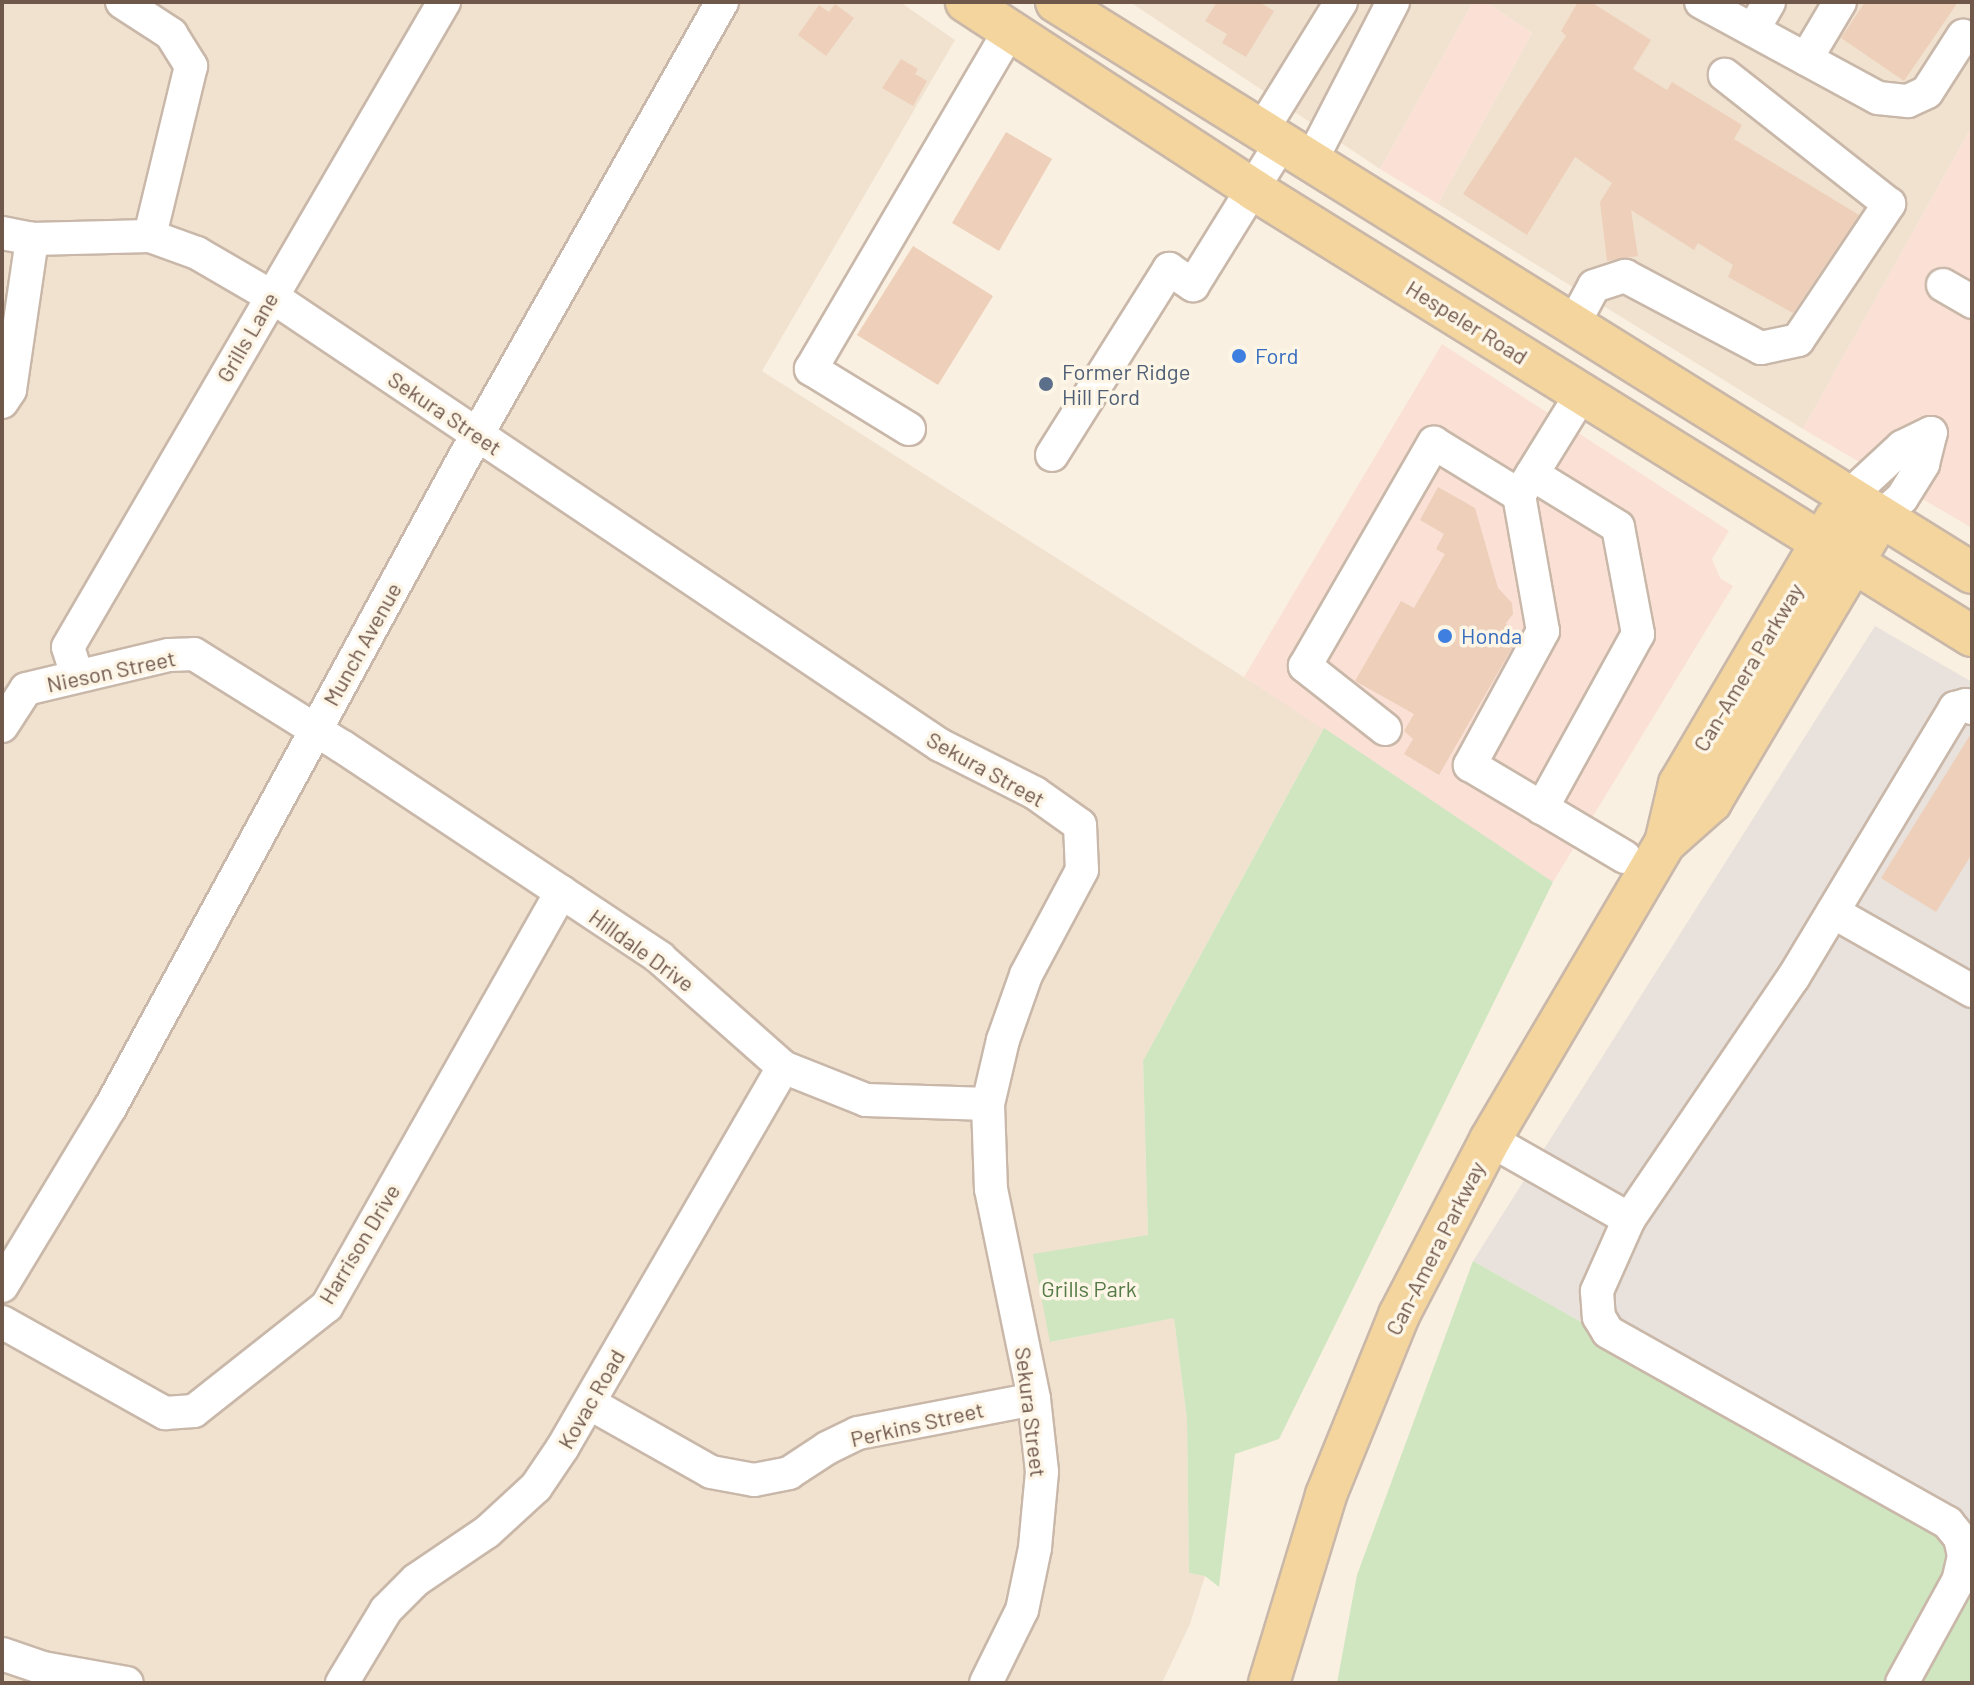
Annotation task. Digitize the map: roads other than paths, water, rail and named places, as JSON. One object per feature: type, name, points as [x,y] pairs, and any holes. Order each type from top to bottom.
[{"type":"main road","name":"Hespeler Road","points":[[966,2],[1254,190],[1972,636]]},
{"type":"main road","points":[[1056,2],[1972,573]]},
{"type":"main road","name":"Can-Amera Parkway","points":[[1269,1683],[1337,1468],[1399,1315],[1490,1140],[1665,843],[1711,802],[1837,553],[1864,507]]},
{"type":"street","points":[[2,402],[10,390],[17,236],[150,236],[191,66],[171,34],[122,2]]},
{"type":"street","name":"Grills Lane","points":[[77,675],[68,647],[444,2]]},
{"type":"street","name":"Munch Avenue","points":[[2,1286],[110,1108],[478,435],[722,2]]},
{"type":"street","points":[[1285,145],[1341,2]]},
{"type":"street","points":[[1052,455],[1169,269],[1193,285],[1285,145],[1393,2]]},
{"type":"street","points":[[1701,2],[1878,98],[1908,101],[1927,92],[1963,36]]},
{"type":"street","points":[[1753,30],[1769,2]]},
{"type":"street","points":[[1806,59],[1840,2]]},
{"type":"street","points":[[909,429],[811,369],[1009,31]]},
{"type":"street","points":[[1573,325],[1594,286],[1625,276],[1761,348],[1798,340],[1889,204],[1725,75]]},
{"type":"street","name":"Sekura Street","points":[[150,236],[197,253],[271,296],[940,745],[1035,793],[1080,825],[1082,870],[1026,975],[1003,1040],[988,1104],[991,1189],[1034,1399],[1042,1472],[1035,1548],[1022,1610],[986,1683]]},
{"type":"street","points":[[1943,285],[1972,302]]},
{"type":"street","points":[[1581,395],[1525,484],[1543,631],[1470,765],[1625,857]]},
{"type":"street","points":[[1385,729],[1305,666],[1434,443],[1618,527],[1638,634],[1542,808]]},
{"type":"street","name":"Nieson Street","points":[[2,726],[26,689],[169,655],[194,654],[315,730]]},
{"type":"street","points":[[1902,1683],[1958,1581],[1964,1556],[1960,1538],[1948,1523],[1608,1332],[1599,1317],[1597,1291],[1629,1219],[1793,978],[1955,708],[1966,705],[1972,708]]},
{"type":"street","name":"Hilldale Drive","points":[[315,730],[660,958],[783,1067],[866,1100],[988,1104]]},
{"type":"street","name":"Harrison Drive","points":[[2,1322],[165,1413],[194,1411],[327,1306],[561,892]]},
{"type":"street","points":[[1833,912],[1972,991]]},
{"type":"street","name":"Kovac Road","points":[[342,1683],[386,1610],[416,1580],[487,1532],[536,1487],[589,1403],[783,1067]]},
{"type":"street","points":[[1490,1140],[1629,1219]]},
{"type":"street","name":"Perkins Street","points":[[589,1403],[711,1472],[754,1480],[789,1473],[827,1448],[858,1433],[1034,1399]]},
{"type":"street","points":[[2,1654],[43,1668],[127,1683]]},
{"type":"place","name":"Ford","points":[[1239,356]]},
{"type":"place","name":"Former Ridge Hill Ford","points":[[1046,384]]},
{"type":"place","name":"Honda","points":[[1445,636]]},
{"type":"park label","name":"Grills Park","points":[[1089,1289]]}]
